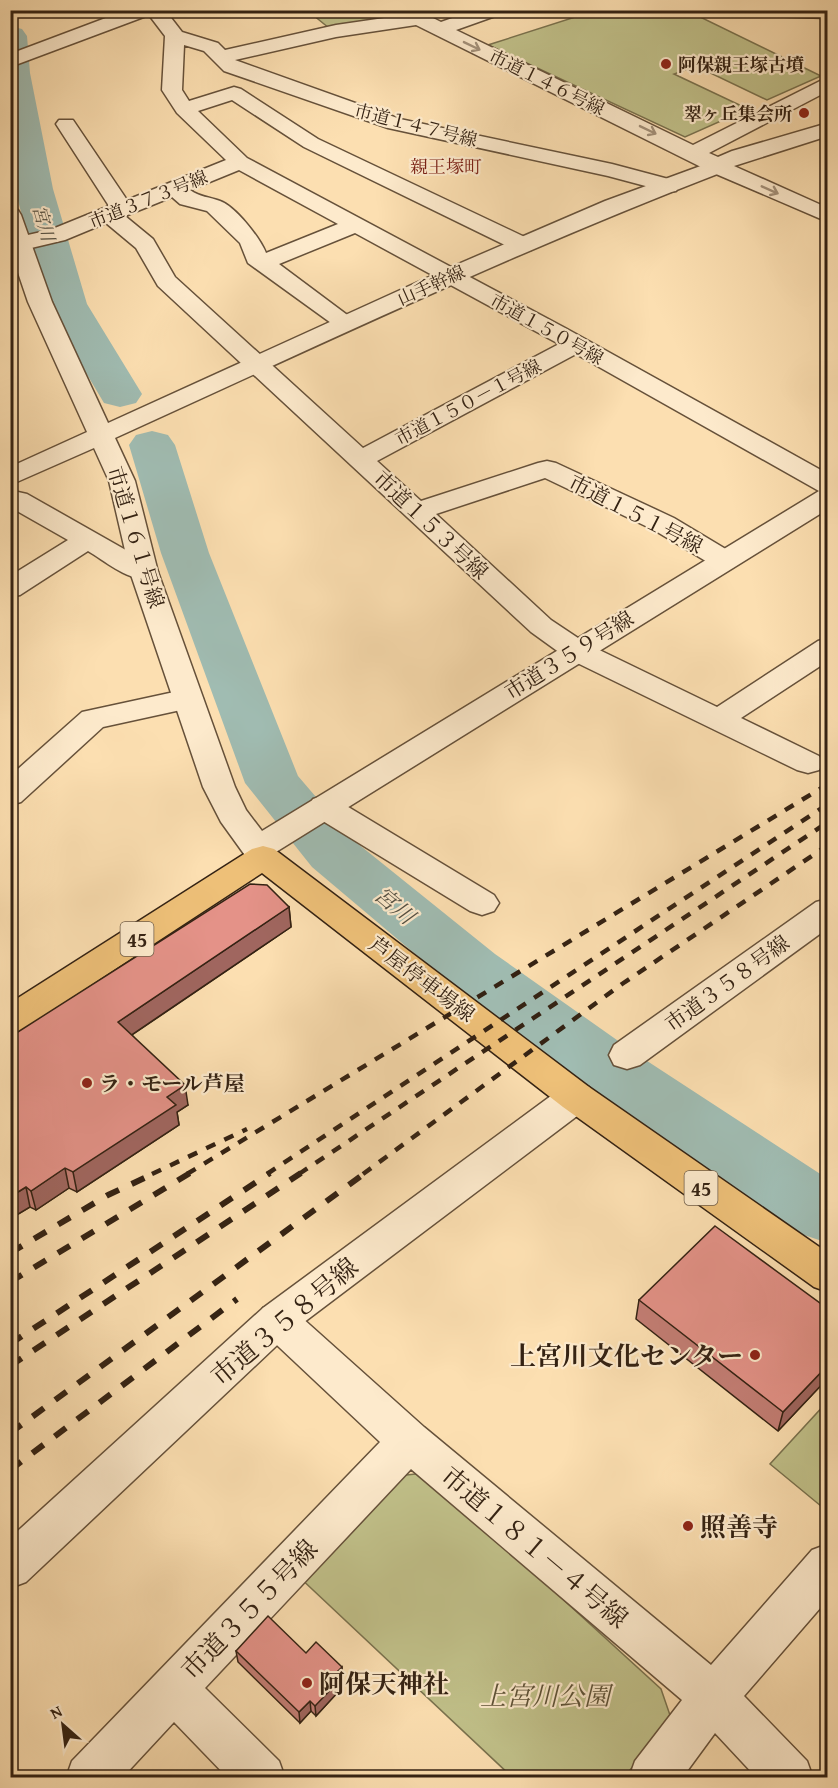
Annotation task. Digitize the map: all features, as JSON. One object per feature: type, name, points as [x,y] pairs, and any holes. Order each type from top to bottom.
[{"type":"main road","name":"45","points":[[10,1021],[260,853]]},
{"type":"main road","name":"芦屋停車場線","points":[[260,853],[576,1097],[828,1275]]},
{"type":"street","points":[[17,58],[146,10]]},
{"type":"street","points":[[155,10],[175,36]]},
{"type":"street","points":[[436,30],[494,10]]},
{"type":"street","points":[[769,10],[828,12]]},
{"type":"street","points":[[222,57],[409,15]]},
{"type":"street","name":"市道１４６号線","points":[[409,15],[717,166]]},
{"type":"street","name":"市道１４７号線","points":[[175,36],[211,47],[231,67],[395,124],[612,170],[668,186]]},
{"type":"street","name":"市道１５０号線","points":[[175,36],[172,90],[184,109],[240,162],[828,484]]},
{"type":"street","points":[[694,153],[828,83]]},
{"type":"street","points":[[184,109],[234,93],[311,143],[523,245]]},
{"type":"street","name":"市道１５３号線","points":[[66,124],[116,211],[145,244],[166,281],[258,363],[541,626],[577,651],[808,763]]},
{"type":"street","name":"山手幹線","points":[[110,430],[450,276],[613,206],[668,186],[739,155],[828,129]]},
{"type":"street","name":"山手幹線","points":[[717,166],[752,162],[828,140]]},
{"type":"street","name":"市道３７３号線","points":[[32,241],[240,162]]},
{"type":"street","points":[[717,166],[828,216]]},
{"type":"street","points":[[174,188],[188,200],[216,206],[250,241],[256,258],[346,323]]},
{"type":"street","name":"市道１６１号線","points":[[10,215],[32,241],[40,302],[110,430],[144,572],[219,788],[232,814],[260,853]]},
{"type":"street","points":[[262,263],[355,225]]},
{"type":"street","name":"市道１５０－１号線","points":[[360,460],[576,344]]},
{"type":"street","points":[[110,430],[18,503],[144,572]]},
{"type":"street","name":"市道１５１号線","points":[[416,512],[547,469],[664,524],[724,560]]},
{"type":"street","name":"市道３５９号線","points":[[260,853],[308,818],[828,497]]},
{"type":"street","points":[[10,589],[87,540]]},
{"type":"street","points":[[719,719],[828,647]]},
{"type":"street","points":[[10,794],[93,719],[188,699]]},
{"type":"street","points":[[308,818],[482,903]]},
{"type":"street","name":"市道３５８号線","points":[[627,1055],[828,911]]},
{"type":"street","name":"市道３５８号線","points":[[10,1567],[277,1320],[576,1097]]},
{"type":"street","name":"市道１８１－４号線","points":[[277,1320],[409,1442],[713,1697],[790,1778]]},
{"type":"street","name":"市道３５５号線","points":[[89,1778],[409,1442]]},
{"type":"street","points":[[652,1778],[713,1697],[828,1565]]},
{"type":"street","points":[[173,1688],[262,1778]]},
{"type":"green space","points":[[391,10],[403,16],[329,28],[313,15],[337,11]]},
{"type":"green space","points":[[597,10],[688,11],[821,76],[767,100],[696,66],[674,74],[748,109],[685,137],[488,45]]},
{"type":"green space","points":[[827,1402],[827,1511],[770,1464]]},
{"type":"green space","name":"上宮川公園","points":[[425,1473],[661,1689],[672,1721],[624,1777],[512,1777],[296,1574],[397,1476]]},
{"type":"building","name":"ラ・モール芦屋","points":[[250,884],[267,885],[289,907],[118,1022],[185,1085],[167,1097],[176,1105],[73,1172],[65,1168],[31,1191],[26,1187],[10,1197],[10,1037]]},
{"type":"building","name":"上宮川文化センター","points":[[715,1226],[828,1309],[828,1365],[783,1412],[639,1300]]},
{"type":"building","points":[[268,1616],[306,1653],[316,1642],[342,1667],[333,1676],[339,1681],[315,1706],[310,1701],[299,1712],[236,1651]]},
{"type":"waterway","name":"宮川","points":[[10,36],[13,73],[34,189],[66,304],[120,394]]},
{"type":"waterway","name":"宮川","points":[[152,445],[185,553],[273,783],[332,853],[474,970],[618,1075],[828,1215]]},
{"type":"railway","points":[[187,1174],[828,784]]},
{"type":"railway","points":[[267,1174],[828,804]]},
{"type":"railway","points":[[299,1174],[828,822]]},
{"type":"railway","points":[[363,1174],[622,984],[828,845]]},
{"type":"railway","points":[[152,1174],[247,1129]]},
{"type":"railway","points":[[10,1253],[108,1195],[155,1173]]},
{"type":"railway","points":[[10,1282],[190,1173]]},
{"type":"railway","points":[[10,1344],[270,1173]]},
{"type":"railway","points":[[10,1366],[301,1173]]},
{"type":"railway","points":[[10,1433],[365,1173]]},
{"type":"railway","points":[[10,1470],[237,1299]]},
{"type":"place","name":"阿保親王塚古墳","points":[[666,64]]},
{"type":"place","name":"翠ヶ丘集会所","points":[[804,113]]},
{"type":"place","name":"ラ・モール芦屋","points":[[87,1083]]},
{"type":"place","name":"上宮川文化センター","points":[[755,1355]]},
{"type":"place","name":"照善寺","points":[[688,1526]]},
{"type":"place","name":"阿保天神社","points":[[307,1683]]},
{"type":"district","name":"親王塚町","points":[[446,166]]}]
